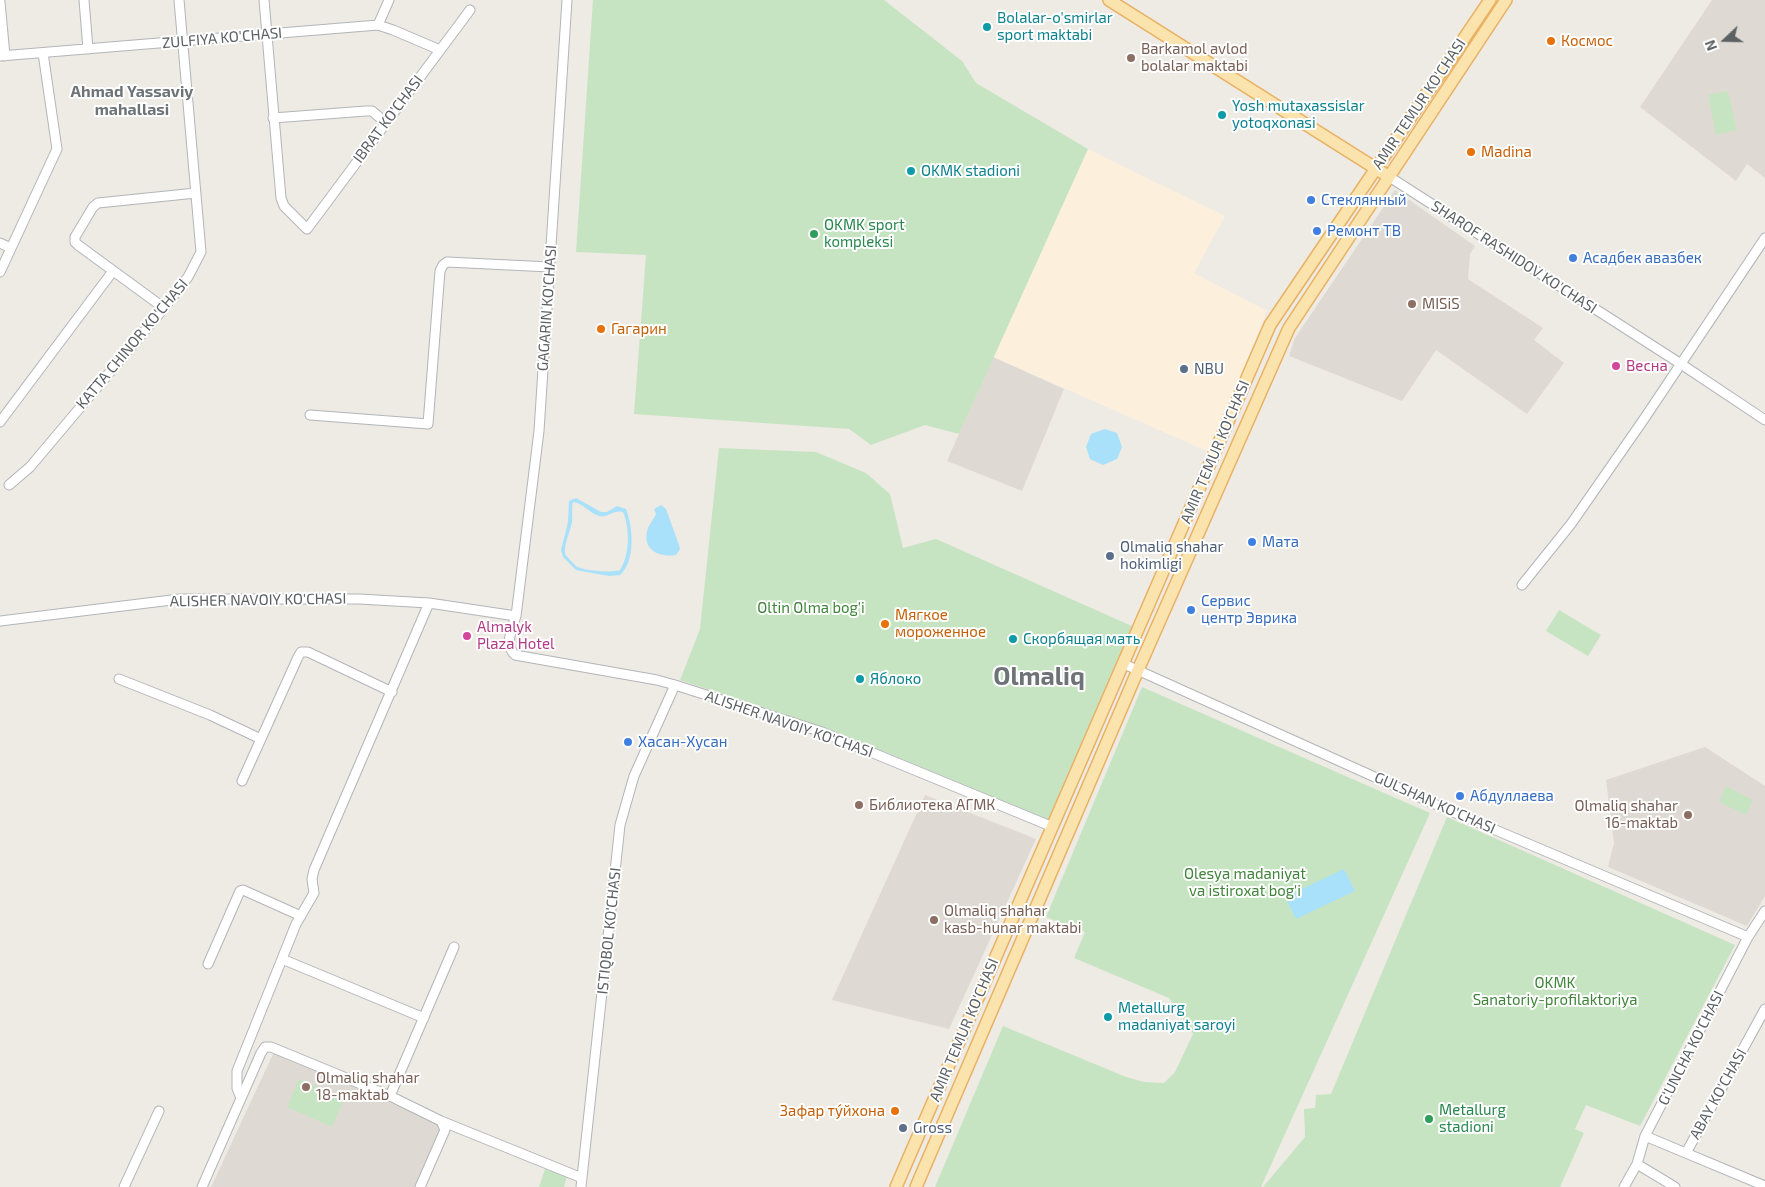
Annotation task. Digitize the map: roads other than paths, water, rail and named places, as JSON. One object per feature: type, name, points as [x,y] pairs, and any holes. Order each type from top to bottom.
[{"type":"main road","name":"SHAROF RASHIDOV KO'CHASI","points":[[1109,0],[1388,176]]},
{"type":"main road","name":"AMIR TEMUR KO'CHASI","points":[[896,1187],[1270,325],[1490,0]]},
{"type":"main road","name":"AMIR TEMUR KO'CHASI","points":[[916,1187],[1138,670],[1289,328],[1506,0]]},
{"type":"main road","points":[[1019,904],[1034,911]]},
{"type":"main road","points":[[958,1047],[975,1050]]},
{"type":"street","points":[[84,0],[88,49]]},
{"type":"street","name":"KATTA CHINOR KO'CHASI","points":[[9,485],[30,467],[164,308],[188,277],[201,252],[179,0]]},
{"type":"street","points":[[264,0],[273,118],[372,111],[385,122]]},
{"type":"street","points":[[378,25],[389,0]]},
{"type":"street","name":"GAGARIN KO'CHASI","points":[[515,655],[510,651],[508,645],[516,616],[539,431],[567,0]]},
{"type":"street","points":[[0,2],[3,56]]},
{"type":"street","name":"IBRAT KO'CHASI","points":[[273,118],[281,198],[284,206],[307,229],[470,10]]},
{"type":"street","name":"ZULFIYA KO'CHASI","points":[[3,56],[378,25],[440,50]]},
{"type":"street","points":[[0,272],[57,149],[43,53]]},
{"type":"street","name":"SHAROF RASHIDOV KO'CHASI","points":[[1388,176],[1765,420]]},
{"type":"street","points":[[164,308],[75,242],[75,237],[93,207],[98,203],[196,193]]},
{"type":"street","points":[[1522,585],[1571,524],[1765,238]]},
{"type":"street","points":[[0,243],[11,248]]},
{"type":"street","points":[[310,416],[428,424],[440,271],[443,266],[447,262],[550,267]]},
{"type":"street","points":[[0,422],[113,271]]},
{"type":"street","name":"ALISHER NAVOIY KO'CHASI","points":[[0,621],[180,599],[358,599],[428,603],[516,616]]},
{"type":"street","points":[[241,1098],[237,1088],[237,1071],[296,924],[314,893],[312,879],[314,870],[392,692],[428,603]]},
{"type":"street","points":[[242,781],[301,652],[308,652],[392,692]]},
{"type":"street","name":"ALISHER NAVOIY KO'CHASI","points":[[515,655],[657,680],[675,685],[822,732],[1053,827]]},
{"type":"street","name":"GULSHAN KO'CHASI","points":[[1124,664],[1439,806],[1748,937]]},
{"type":"street","points":[[118,679],[210,714],[261,739]]},
{"type":"street","name":"ISTIQBOL KO'CHASI","points":[[582,1183],[620,825],[634,776],[675,685]]},
{"type":"street","points":[[208,964],[240,891],[244,890],[301,916]]},
{"type":"street","name":"G‘UNCHA KO'CHASI","points":[[1624,1187],[1637,1164],[1645,1136],[1748,937],[1765,912]]},
{"type":"street","points":[[390,1096],[454,947]]},
{"type":"street","points":[[282,958],[424,1018]]},
{"type":"street","name":"ABAY KO'CHASI","points":[[1686,1153],[1765,1009]]},
{"type":"street","points":[[202,1187],[261,1053],[266,1047],[271,1047],[390,1096],[441,1121],[582,1183]]},
{"type":"street","points":[[124,1187],[158,1111]]},
{"type":"street","points":[[420,1187],[445,1130],[441,1121]]},
{"type":"street","points":[[1645,1136],[1765,1186]]},
{"type":"street","points":[[1637,1164],[1675,1187]]},
{"type":"water","points":[[1105,429],[1117,433],[1122,447],[1117,459],[1103,465],[1090,459],[1086,447],[1091,434]]},
{"type":"water","points":[[576,498],[601,512],[607,512],[617,506],[626,509],[632,544],[629,561],[620,575],[609,576],[576,570],[563,557],[561,550],[568,522],[569,501]],"holes":[[[573,502],[599,516],[623,512],[627,526],[628,541],[626,557],[620,570],[598,571],[580,568],[565,554],[566,542],[572,522]]]},
{"type":"water","points":[[661,505],[666,509],[679,545],[680,549],[676,555],[669,556],[657,553],[652,550],[647,541],[648,528],[656,514],[654,509]]},
{"type":"water","points":[[1344,869],[1355,891],[1296,919],[1285,897]]},
{"type":"place","name":"Bolalar-o'smirlar sport maktabi","points":[[987,27]]},
{"type":"place","name":"Космос","points":[[1551,41]]},
{"type":"place","name":"Barkamol avlod bolalar maktabi","points":[[1131,58]]},
{"type":"place","name":"Yosh mutaxassislar yotoqxonasi","points":[[1222,115]]},
{"type":"place","name":"Madina","points":[[1471,152]]},
{"type":"place","name":"OKMK stadioni","points":[[911,171]]},
{"type":"place","name":"Стеклянный","points":[[1311,200]]},
{"type":"place","name":"Ремонт ТВ","points":[[1317,231]]},
{"type":"place","name":"OKMK sport kompleksi","points":[[814,234]]},
{"type":"place","name":"Асадбек авазбек","points":[[1573,258]]},
{"type":"place","name":"MISiS","points":[[1412,304]]},
{"type":"place","name":"Гагарин","points":[[601,329]]},
{"type":"place","name":"Весна","points":[[1616,366]]},
{"type":"place","name":"NBU","points":[[1184,369]]},
{"type":"place","name":"Мата","points":[[1252,542]]},
{"type":"place","name":"Olmaliq shahar hokimligi","points":[[1110,556]]},
{"type":"place","name":"Сервис центр Эврика","points":[[1191,610]]},
{"type":"place","name":"Мягкое мороженное","points":[[885,624]]},
{"type":"place","name":"Almalyk Plaza Hotel","points":[[467,636]]},
{"type":"place","name":"Скорбящая мать","points":[[1013,639]]},
{"type":"place","name":"Яблоко","points":[[860,679]]},
{"type":"place","name":"Хасан-Хусан","points":[[628,742]]},
{"type":"place","name":"Абдуллаева","points":[[1460,796]]},
{"type":"place","name":"Библиотека АГМК","points":[[859,805]]},
{"type":"place","name":"Olmaliq shahar 16-maktab","points":[[1688,815]]},
{"type":"place","name":"Olmaliq shahar kasb-hunar maktabi","points":[[934,920]]},
{"type":"place","name":"Metallurg madaniyat saroyi","points":[[1108,1017]]},
{"type":"place","name":"Olmaliq shahar 18-maktab","points":[[306,1087]]},
{"type":"place","name":"Зафар тýйхона","points":[[895,1111]]},
{"type":"place","name":"Metallurg stadioni","points":[[1429,1119]]},
{"type":"place","name":"Gross","points":[[903,1128]]},
{"type":"district","name":"Ahmad Yassaviy mahallasi","points":[[132,101]]},
{"type":"district","name":"Olmaliq","points":[[1039,677]]},
{"type":"park label","name":"Oltin Olma bog'i","points":[[811,608]]},
{"type":"park label","name":"Olesya madaniyat va istiroxat bog'i","points":[[1245,882]]},
{"type":"park label","name":"OKMK Sanatoriy-profilaktoriya","points":[[1555,992]]}]
